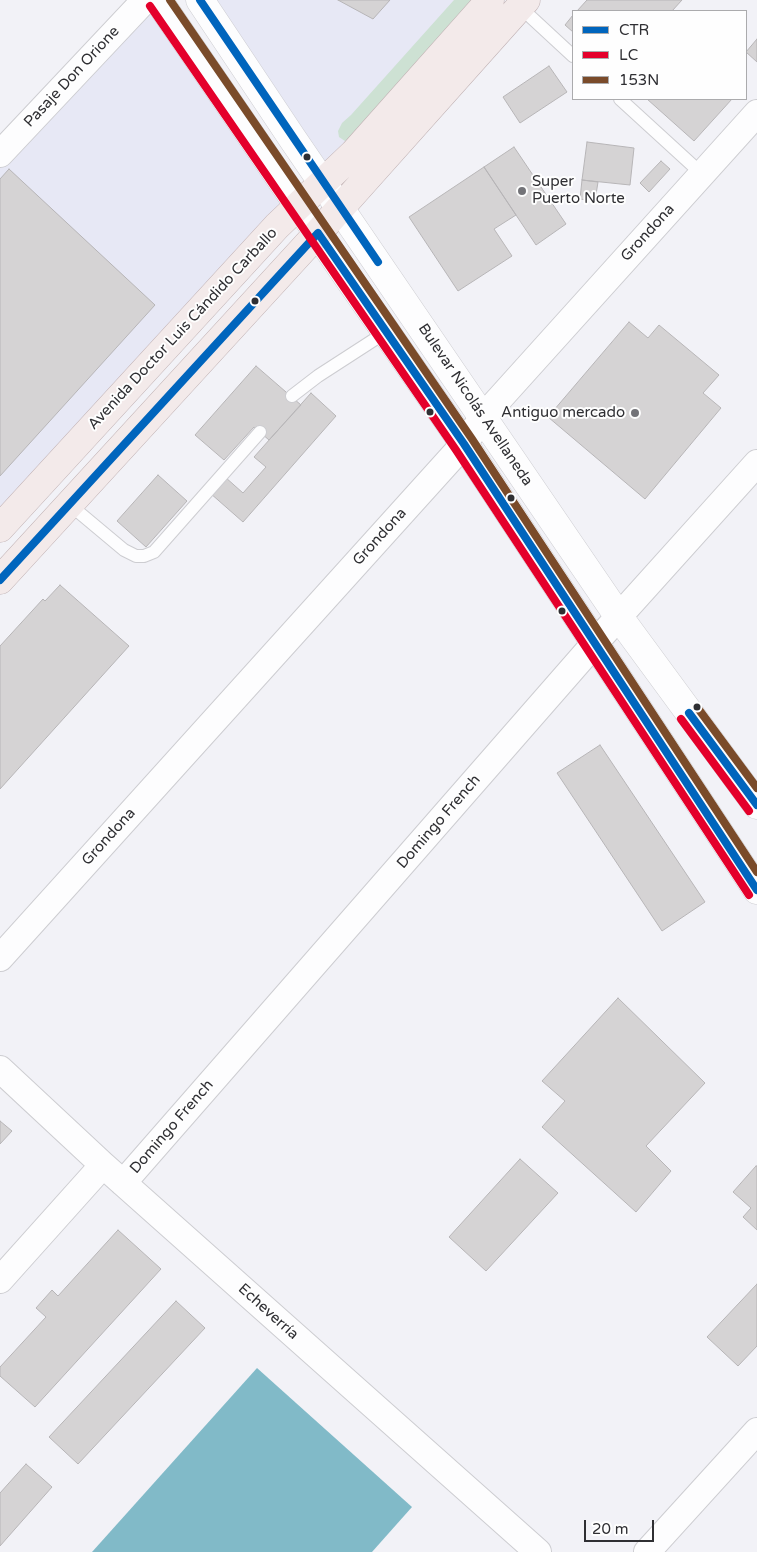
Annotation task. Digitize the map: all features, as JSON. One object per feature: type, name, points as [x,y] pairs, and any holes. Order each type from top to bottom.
[{"type":"main road","name":"Bulevar Nicolás Avellaneda","points":[[158,0],[464,444],[757,890]]},
{"type":"main road","name":"Bulevar Nicolás Avellaneda","points":[[200,0],[619,617],[757,805]]},
{"type":"main road","name":"Avenida Doctor Luis Cándido Carballo","points":[[0,528],[277,226],[354,153],[490,0]]},
{"type":"main road","points":[[0,580],[318,233],[523,3]]},
{"type":"street","name":"Pasaje Don Orione","points":[[0,154],[145,0]]},
{"type":"street","name":"Grondona","points":[[0,958],[464,444],[483,417],[757,113]]},
{"type":"street","name":"Domingo French","points":[[123,1183],[595,643],[757,463]]},
{"type":"street","name":"Echeverría","points":[[0,1069],[123,1183],[538,1552]]},
{"type":"street","points":[[0,1280],[103,1165]]},
{"type":"street","points":[[647,1552],[757,1431]]},
{"type":"lane","points":[[523,3],[572,55]]},
{"type":"lane","points":[[621,100],[702,174]]},
{"type":"lane","points":[[292,396],[318,376],[386,332]]},
{"type":"lane","points":[[70,504],[124,550],[136,556],[144,556],[154,552],[260,432]]},
{"type":"shaded area","points":[[145,0],[299,205],[0,528],[0,154]]},
{"type":"shaded area","points":[[200,0],[490,0],[323,183]]},
{"type":"green space","points":[[454,0],[478,0],[353,138],[345,141],[339,137],[338,131],[342,123]]},
{"type":"water","points":[[257,1368],[412,1507],[372,1552],[92,1552]]},
{"type":"building","points":[[338,0],[390,0],[373,19]]},
{"type":"building","points":[[587,0],[682,0],[673,10],[578,10]]},
{"type":"building","points":[[572,16],[572,31],[565,25]]},
{"type":"building","points":[[757,39],[757,62],[747,51]]},
{"type":"building","points":[[549,66],[567,92],[520,123],[503,97]]},
{"type":"building","points":[[648,100],[731,100],[694,141]]},
{"type":"building","points":[[587,142],[634,148],[630,185],[582,180]]},
{"type":"building","name":"Super Puerto Norte","points":[[514,147],[566,224],[536,245],[484,167]]},
{"type":"building","points":[[661,161],[670,169],[649,192],[640,183]]},
{"type":"building","points":[[484,167],[516,215],[494,229],[512,256],[458,291],[409,217]]},
{"type":"building","points":[[9,169],[155,305],[0,476],[0,179]]},
{"type":"building","points":[[582,180],[598,182],[595,201],[580,199]]},
{"type":"building","name":"Antiguo mercado","points":[[629,322],[648,338],[659,325],[719,375],[703,393],[721,408],[645,499],[548,417]]},
{"type":"building","points":[[256,366],[301,405],[269,440],[254,427],[224,460],[195,435]]},
{"type":"building","points":[[311,393],[336,416],[243,522],[210,493],[225,477],[243,493],[266,467],[254,457]]},
{"type":"building","points":[[158,475],[187,501],[146,547],[117,521]]},
{"type":"building","points":[[60,585],[129,646],[0,789],[0,646],[43,599],[45,601]]},
{"type":"building","points":[[600,745],[705,902],[662,931],[557,773]]},
{"type":"building","points":[[618,998],[705,1083],[646,1146],[671,1171],[636,1212],[542,1127],[565,1101],[542,1081]]},
{"type":"building","points":[[0,1121],[12,1131],[0,1144]]},
{"type":"building","points":[[520,1159],[558,1193],[486,1271],[449,1237]]},
{"type":"building","points":[[756,1166],[757,1230],[743,1217],[751,1208],[733,1192]]},
{"type":"building","points":[[118,1230],[161,1269],[35,1407],[0,1376],[0,1367],[46,1317],[36,1308],[52,1290],[58,1296]]},
{"type":"building","points":[[757,1284],[757,1346],[738,1366],[707,1337]]},
{"type":"building","points":[[176,1301],[205,1328],[78,1464],[49,1437]]},
{"type":"building","points":[[26,1464],[52,1487],[0,1546],[0,1493]]},
{"type":"transit line","name":"153N","points":[[170,0],[472,439],[757,872]]},
{"type":"transit line","name":"CTR","points":[[200,0],[378,262]]},
{"type":"transit line","name":"LC","points":[[150,6],[456,450],[749,895]]},
{"type":"transit line","name":"CTR","points":[[0,580],[318,233],[464,444],[757,890]]},
{"type":"transit line","name":"153N","points":[[697,707],[757,788]]},
{"type":"transit line","name":"CTR","points":[[689,713],[757,805]]},
{"type":"transit line","name":"LC","points":[[681,719],[749,811]]},
{"type":"place","name":"Super Puerto Norte","points":[[522,191]]},
{"type":"place","name":"Antiguo mercado","points":[[635,413]]}]
